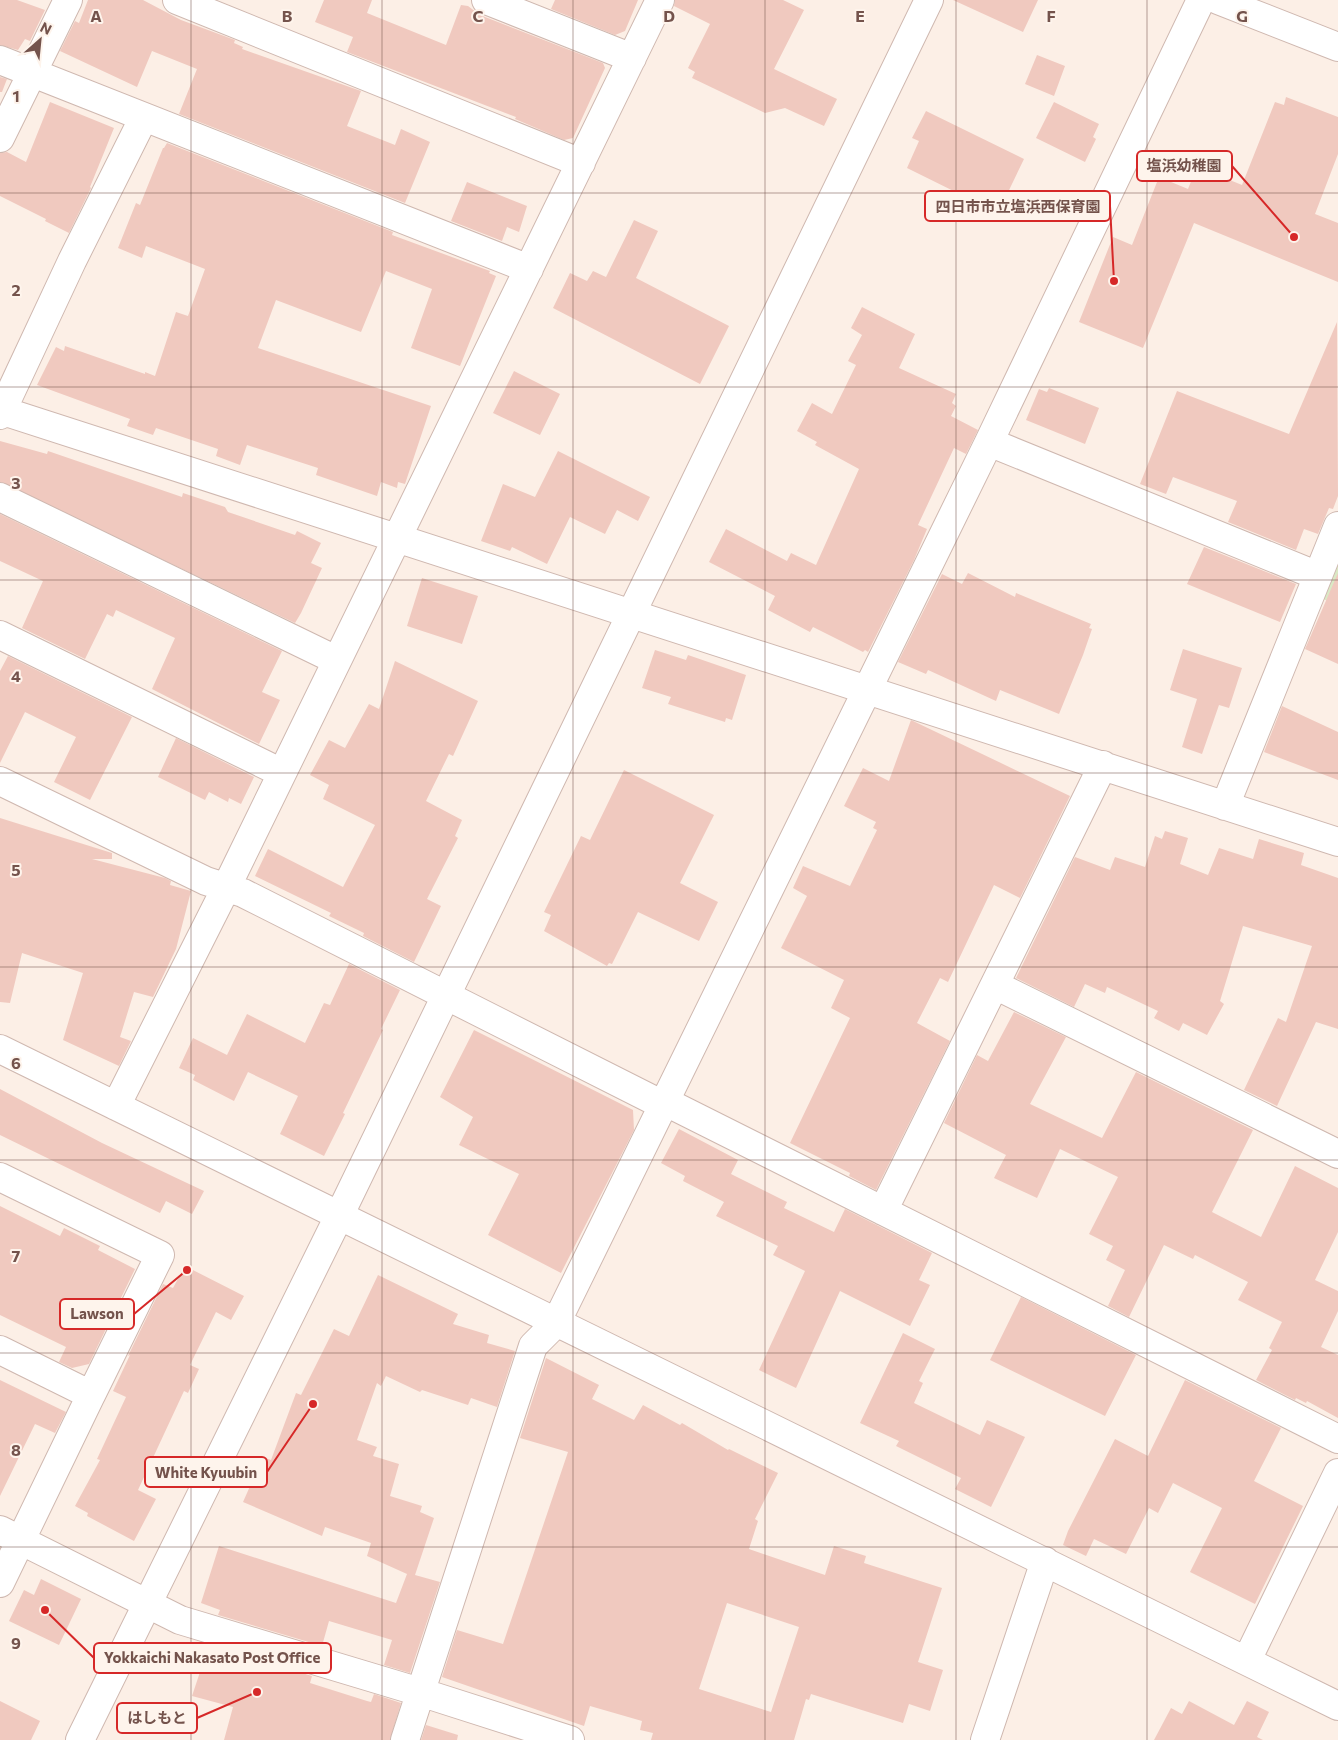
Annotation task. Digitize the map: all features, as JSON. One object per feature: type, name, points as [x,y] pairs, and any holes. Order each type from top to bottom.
[{"type":"street","points":[[0,138],[68,0]]},
{"type":"street","points":[[177,0],[580,162]]},
{"type":"street","points":[[486,0],[632,58]]},
{"type":"street","points":[[116,1106],[226,888],[660,0]]},
{"type":"street","points":[[80,1740],[340,1214],[445,994],[929,0]]},
{"type":"street","points":[[405,1740],[533,1346],[556,1323],[989,442],[1201,0]]},
{"type":"street","points":[[1218,0],[1338,47]]},
{"type":"street","points":[[0,60],[529,269]]},
{"type":"street","points":[[144,117],[72,261],[1,412],[631,612],[865,691],[1103,765],[1338,842]]},
{"type":"street","points":[[989,442],[1318,576]]},
{"type":"street","points":[[0,497],[336,660]]},
{"type":"street","points":[[1225,806],[1338,526]]},
{"type":"street","points":[[0,635],[282,773]]},
{"type":"street","points":[[883,1211],[1103,765]]},
{"type":"street","points":[[0,781],[197,876],[244,893],[1338,1439]]},
{"type":"street","points":[[995,985],[1269,1122],[1338,1154]]},
{"type":"street","points":[[0,1049],[340,1214],[556,1323],[1338,1706]]},
{"type":"street","points":[[0,1177],[160,1255],[91,1394],[10,1535],[0,1583]]},
{"type":"street","points":[[0,1350],[91,1394]]},
{"type":"street","points":[[1247,1660],[1338,1473]]},
{"type":"street","points":[[10,1535],[180,1620],[420,1692],[570,1740]]},
{"type":"street","points":[[985,1740],[1045,1561]]},
{"type":"green space","points":[[1338,560],[1338,605],[1323,599]]},
{"type":"building","points":[[0,0],[17,0],[45,10],[30,41],[25,39],[18,50],[0,45]]},
{"type":"building","points":[[88,0],[143,0],[181,20],[235,40],[234,43],[243,47],[242,49],[361,91],[347,126],[395,145],[401,129],[430,142],[405,203],[179,114],[197,69],[152,51],[137,87],[60,51],[75,21],[79,23]]},
{"type":"building","points":[[324,0],[372,0],[367,13],[446,45],[461,5],[468,6],[480,15],[603,63],[605,68],[573,138],[564,140],[515,119],[516,117],[347,52],[353,37],[315,22]]},
{"type":"building","points":[[555,0],[638,0],[625,31],[615,35],[551,9]]},
{"type":"building","points":[[675,0],[783,0],[804,10],[774,69],[837,99],[824,126],[785,108],[765,113],[692,78],[695,72],[688,68],[710,24],[674,6]]},
{"type":"building","points":[[953,0],[1038,0],[1023,32]]},
{"type":"building","points":[[1037,55],[1065,66],[1054,96],[1025,84]]},
{"type":"building","points":[[0,77],[7,79],[2,92],[0,92]]},
{"type":"building","points":[[1286,97],[1338,117],[1338,154],[1315,214],[1338,223],[1338,282],[1194,223],[1143,348],[1079,322],[1113,237],[1132,245],[1159,177],[1188,189],[1196,169],[1209,174],[1210,172],[1242,185],[1275,102],[1284,105]]},
{"type":"building","points":[[50,102],[114,128],[91,188],[69,233],[0,196],[0,153],[7,152],[26,162]]},
{"type":"building","points":[[1054,102],[1099,124],[1093,137],[1096,139],[1085,162],[1036,138]]},
{"type":"building","points":[[926,111],[1024,159],[998,213],[907,168],[919,141],[912,138]]},
{"type":"building","points":[[167,143],[393,232],[392,235],[490,271],[489,273],[496,276],[460,366],[411,348],[432,289],[386,271],[361,332],[276,300],[258,348],[431,406],[405,484],[398,482],[397,488],[381,482],[377,496],[316,475],[318,468],[247,445],[240,465],[216,456],[218,449],[156,428],[153,435],[127,426],[130,419],[37,385],[56,347],[64,351],[65,346],[155,376],[176,312],[188,316],[205,269],[146,246],[142,258],[118,248],[136,203],[140,205],[163,148]]},
{"type":"building","points":[[467,182],[527,206],[519,232],[507,227],[502,241],[451,221]]},
{"type":"building","points":[[634,220],[658,231],[636,278],[729,326],[700,384],[553,308],[570,273],[587,281],[593,271],[606,277]]},
{"type":"building","points":[[862,307],[915,334],[899,368],[956,394],[952,403],[956,406],[951,416],[978,430],[966,454],[954,448],[918,525],[927,529],[914,560],[868,652],[865,650],[863,652],[813,627],[810,632],[768,610],[775,596],[709,562],[726,529],[787,561],[791,553],[816,565],[859,469],[815,445],[817,442],[797,431],[812,403],[832,414],[856,365],[848,361],[862,335],[851,328]]},
{"type":"building","points":[[1337,322],[1338,496],[1333,509],[1329,508],[1318,534],[1304,529],[1296,550],[1228,522],[1237,501],[1173,477],[1166,494],[1140,484],[1177,391],[1289,434]]},
{"type":"building","points":[[514,371],[560,394],[540,435],[493,413]]},
{"type":"building","points":[[1049,388],[1099,408],[1085,444],[1026,420],[1039,389],[1047,392]]},
{"type":"building","points":[[0,441],[47,454],[48,451],[182,497],[183,493],[225,507],[228,512],[295,535],[297,531],[321,543],[311,563],[322,568],[301,613],[295,623],[0,482]]},
{"type":"building","points":[[558,451],[650,497],[638,521],[617,510],[605,534],[570,517],[547,564],[512,547],[510,551],[481,541],[503,484],[535,497]]},
{"type":"building","points":[[0,514],[282,651],[262,692],[280,700],[259,744],[152,689],[175,638],[116,610],[113,617],[107,614],[85,659],[22,628],[43,581],[0,561]]},
{"type":"building","points":[[1204,547],[1296,584],[1280,622],[1187,584]]},
{"type":"building","points":[[968,573],[1015,597],[1016,593],[1091,624],[1089,628],[1092,629],[1083,655],[1059,714],[1000,690],[996,701],[928,670],[926,674],[898,662],[942,574],[962,584]]},
{"type":"building","points":[[1338,573],[1338,664],[1305,649]]},
{"type":"building","points":[[422,578],[478,596],[462,644],[407,626]]},
{"type":"building","points":[[1183,649],[1242,668],[1229,708],[1219,705],[1202,754],[1182,747],[1197,699],[1170,690]]},
{"type":"building","points":[[655,650],[686,660],[688,655],[746,675],[732,720],[726,718],[725,722],[668,704],[671,697],[642,688]]},
{"type":"building","points":[[8,656],[132,717],[90,800],[54,782],[76,737],[25,712],[0,763],[0,671]]},
{"type":"building","points":[[395,661],[478,701],[453,756],[449,754],[426,801],[462,820],[455,836],[458,838],[427,899],[441,906],[414,962],[363,936],[364,933],[329,916],[331,913],[255,876],[268,849],[343,887],[375,825],[323,799],[329,785],[310,775],[329,740],[345,748],[369,704],[379,709]]},
{"type":"building","points":[[1282,706],[1338,732],[1338,780],[1264,752]]},
{"type":"building","points":[[911,720],[1070,796],[1020,898],[994,885],[948,982],[940,978],[917,1023],[950,1041],[876,1190],[849,1176],[850,1173],[790,1143],[850,1018],[831,1008],[844,980],[781,948],[807,896],[793,888],[803,866],[850,886],[877,830],[873,828],[876,822],[844,806],[863,768],[889,781]]},
{"type":"building","points":[[176,738],[254,777],[241,804],[229,798],[228,802],[209,792],[205,800],[158,777]]},
{"type":"building","points":[[624,770],[714,815],[680,883],[718,902],[699,941],[638,912],[612,964],[609,963],[607,966],[544,931],[551,915],[544,912],[581,836],[590,840]]},
{"type":"building","points":[[0,818],[112,853],[112,859],[92,859],[165,878],[171,881],[170,885],[191,891],[176,949],[153,997],[134,992],[120,1037],[131,1041],[119,1066],[63,1040],[83,973],[22,953],[10,1003],[0,1002]]},
{"type":"building","points":[[1165,831],[1188,838],[1180,864],[1208,875],[1219,848],[1253,859],[1259,839],[1304,853],[1301,865],[1338,878],[1338,1029],[1316,1022],[1277,1106],[1244,1090],[1278,1018],[1286,1022],[1312,946],[1243,926],[1220,1001],[1224,1004],[1207,1035],[1183,1023],[1179,1031],[1154,1018],[1158,1011],[1107,987],[1105,993],[1085,984],[1074,1007],[1016,978],[1075,857],[1110,870],[1115,857],[1145,867],[1155,836],[1162,839]]},
{"type":"building","points":[[349,964],[400,990],[343,1113],[345,1114],[324,1156],[280,1134],[298,1096],[248,1072],[234,1101],[193,1080],[195,1075],[179,1068],[193,1038],[227,1055],[247,1014],[305,1043],[324,1003],[330,1005]]},
{"type":"building","points":[[1014,1012],[1066,1037],[1030,1104],[1102,1138],[1136,1072],[1253,1130],[1212,1212],[1261,1237],[1295,1166],[1338,1188],[1338,1232],[1315,1280],[1338,1291],[1338,1311],[1321,1347],[1338,1355],[1338,1418],[1307,1401],[1306,1403],[1296,1398],[1295,1400],[1256,1380],[1272,1350],[1269,1348],[1282,1322],[1238,1300],[1248,1282],[1195,1255],[1193,1259],[1164,1245],[1129,1317],[1108,1306],[1125,1270],[1106,1260],[1113,1246],[1089,1234],[1118,1177],[1060,1149],[1037,1198],[994,1178],[1006,1155],[944,1123],[977,1055],[988,1061]]},
{"type":"building","points":[[474,1030],[633,1110],[634,1130],[561,1273],[488,1235],[519,1174],[459,1145],[473,1117],[440,1097]]},
{"type":"building","points":[[0,1089],[102,1143],[204,1191],[192,1214],[166,1201],[160,1213],[0,1135]]},
{"type":"building","points":[[679,1129],[738,1160],[731,1174],[787,1202],[784,1208],[834,1232],[845,1209],[932,1253],[919,1280],[930,1285],[910,1326],[840,1291],[796,1388],[759,1370],[805,1271],[773,1255],[778,1246],[716,1216],[724,1202],[683,1181],[685,1176],[661,1163]]},
{"type":"building","points":[[0,1206],[60,1236],[64,1228],[100,1246],[98,1250],[135,1269],[89,1364],[72,1368],[59,1362],[66,1347],[0,1315]]},
{"type":"building","points":[[185,1266],[244,1296],[231,1320],[216,1312],[190,1365],[199,1369],[188,1393],[184,1391],[138,1490],[156,1499],[134,1541],[87,1516],[88,1513],[75,1506],[100,1460],[97,1459],[126,1397],[113,1391],[130,1355],[128,1356],[163,1284],[173,1288]]},
{"type":"building","points":[[378,1275],[458,1314],[453,1324],[489,1335],[487,1343],[515,1351],[497,1407],[471,1398],[468,1405],[422,1390],[420,1392],[386,1376],[381,1386],[377,1383],[357,1440],[377,1447],[373,1456],[399,1464],[390,1496],[422,1506],[420,1512],[434,1518],[415,1575],[440,1582],[410,1673],[384,1665],[392,1640],[329,1621],[322,1646],[218,1615],[220,1610],[201,1603],[219,1546],[396,1603],[407,1574],[367,1556],[371,1543],[325,1527],[322,1536],[243,1502],[263,1457],[271,1460],[296,1393],[301,1395],[334,1329],[349,1336]]},
{"type":"building","points":[[1021,1297],[1136,1355],[1105,1416],[990,1360]]},
{"type":"building","points":[[903,1333],[935,1349],[919,1381],[923,1383],[914,1403],[980,1435],[987,1420],[1025,1437],[991,1507],[955,1489],[961,1478],[896,1446],[899,1441],[860,1423]]},
{"type":"building","points":[[546,1358],[599,1385],[592,1399],[634,1420],[643,1405],[680,1425],[682,1423],[728,1450],[778,1473],[755,1519],[758,1521],[749,1549],[825,1575],[834,1546],[866,1556],[864,1563],[942,1588],[918,1662],[943,1670],[930,1711],[909,1704],[903,1723],[811,1694],[809,1700],[806,1699],[794,1740],[651,1740],[653,1733],[640,1730],[642,1721],[590,1706],[584,1726],[442,1677],[457,1630],[503,1644],[568,1452],[520,1438]],"holes":[[[727,1603],[799,1627],[771,1712],[699,1689]]]},
{"type":"building","points":[[0,1380],[66,1412],[55,1433],[35,1424],[0,1496]]},
{"type":"building","points":[[1185,1380],[1281,1428],[1254,1481],[1303,1506],[1255,1604],[1190,1572],[1222,1508],[1173,1483],[1158,1513],[1149,1508],[1126,1554],[1094,1539],[1086,1556],[1063,1545],[1068,1531],[1115,1439],[1148,1456]]},
{"type":"building","points":[[41,1579],[81,1599],[59,1645],[9,1621],[24,1590],[34,1595]]},
{"type":"building","points":[[209,1645],[312,1676],[310,1683],[367,1701],[371,1702],[374,1694],[401,1703],[390,1740],[224,1740],[233,1707],[192,1696]]},
{"type":"building","points":[[0,1701],[40,1721],[31,1740],[0,1740]]},
{"type":"building","points":[[1189,1701],[1234,1725],[1247,1701],[1269,1712],[1257,1737],[1263,1740],[1154,1740],[1171,1708],[1182,1714]]},
{"type":"building","points":[[426,1725],[458,1735],[457,1740],[421,1740]]},
{"type":"place","name":"塩浜幼稚園","points":[[1294,237]]},
{"type":"place","name":"四日市市立塩浜西保育園","points":[[1114,281]]},
{"type":"place","name":"Lawson","points":[[187,1270]]},
{"type":"place","name":"White Kyuubin","points":[[313,1404]]},
{"type":"place","name":"Yokkaichi Nakasato Post Office","points":[[45,1610]]},
{"type":"place","name":"はしもと","points":[[257,1692]]}]
